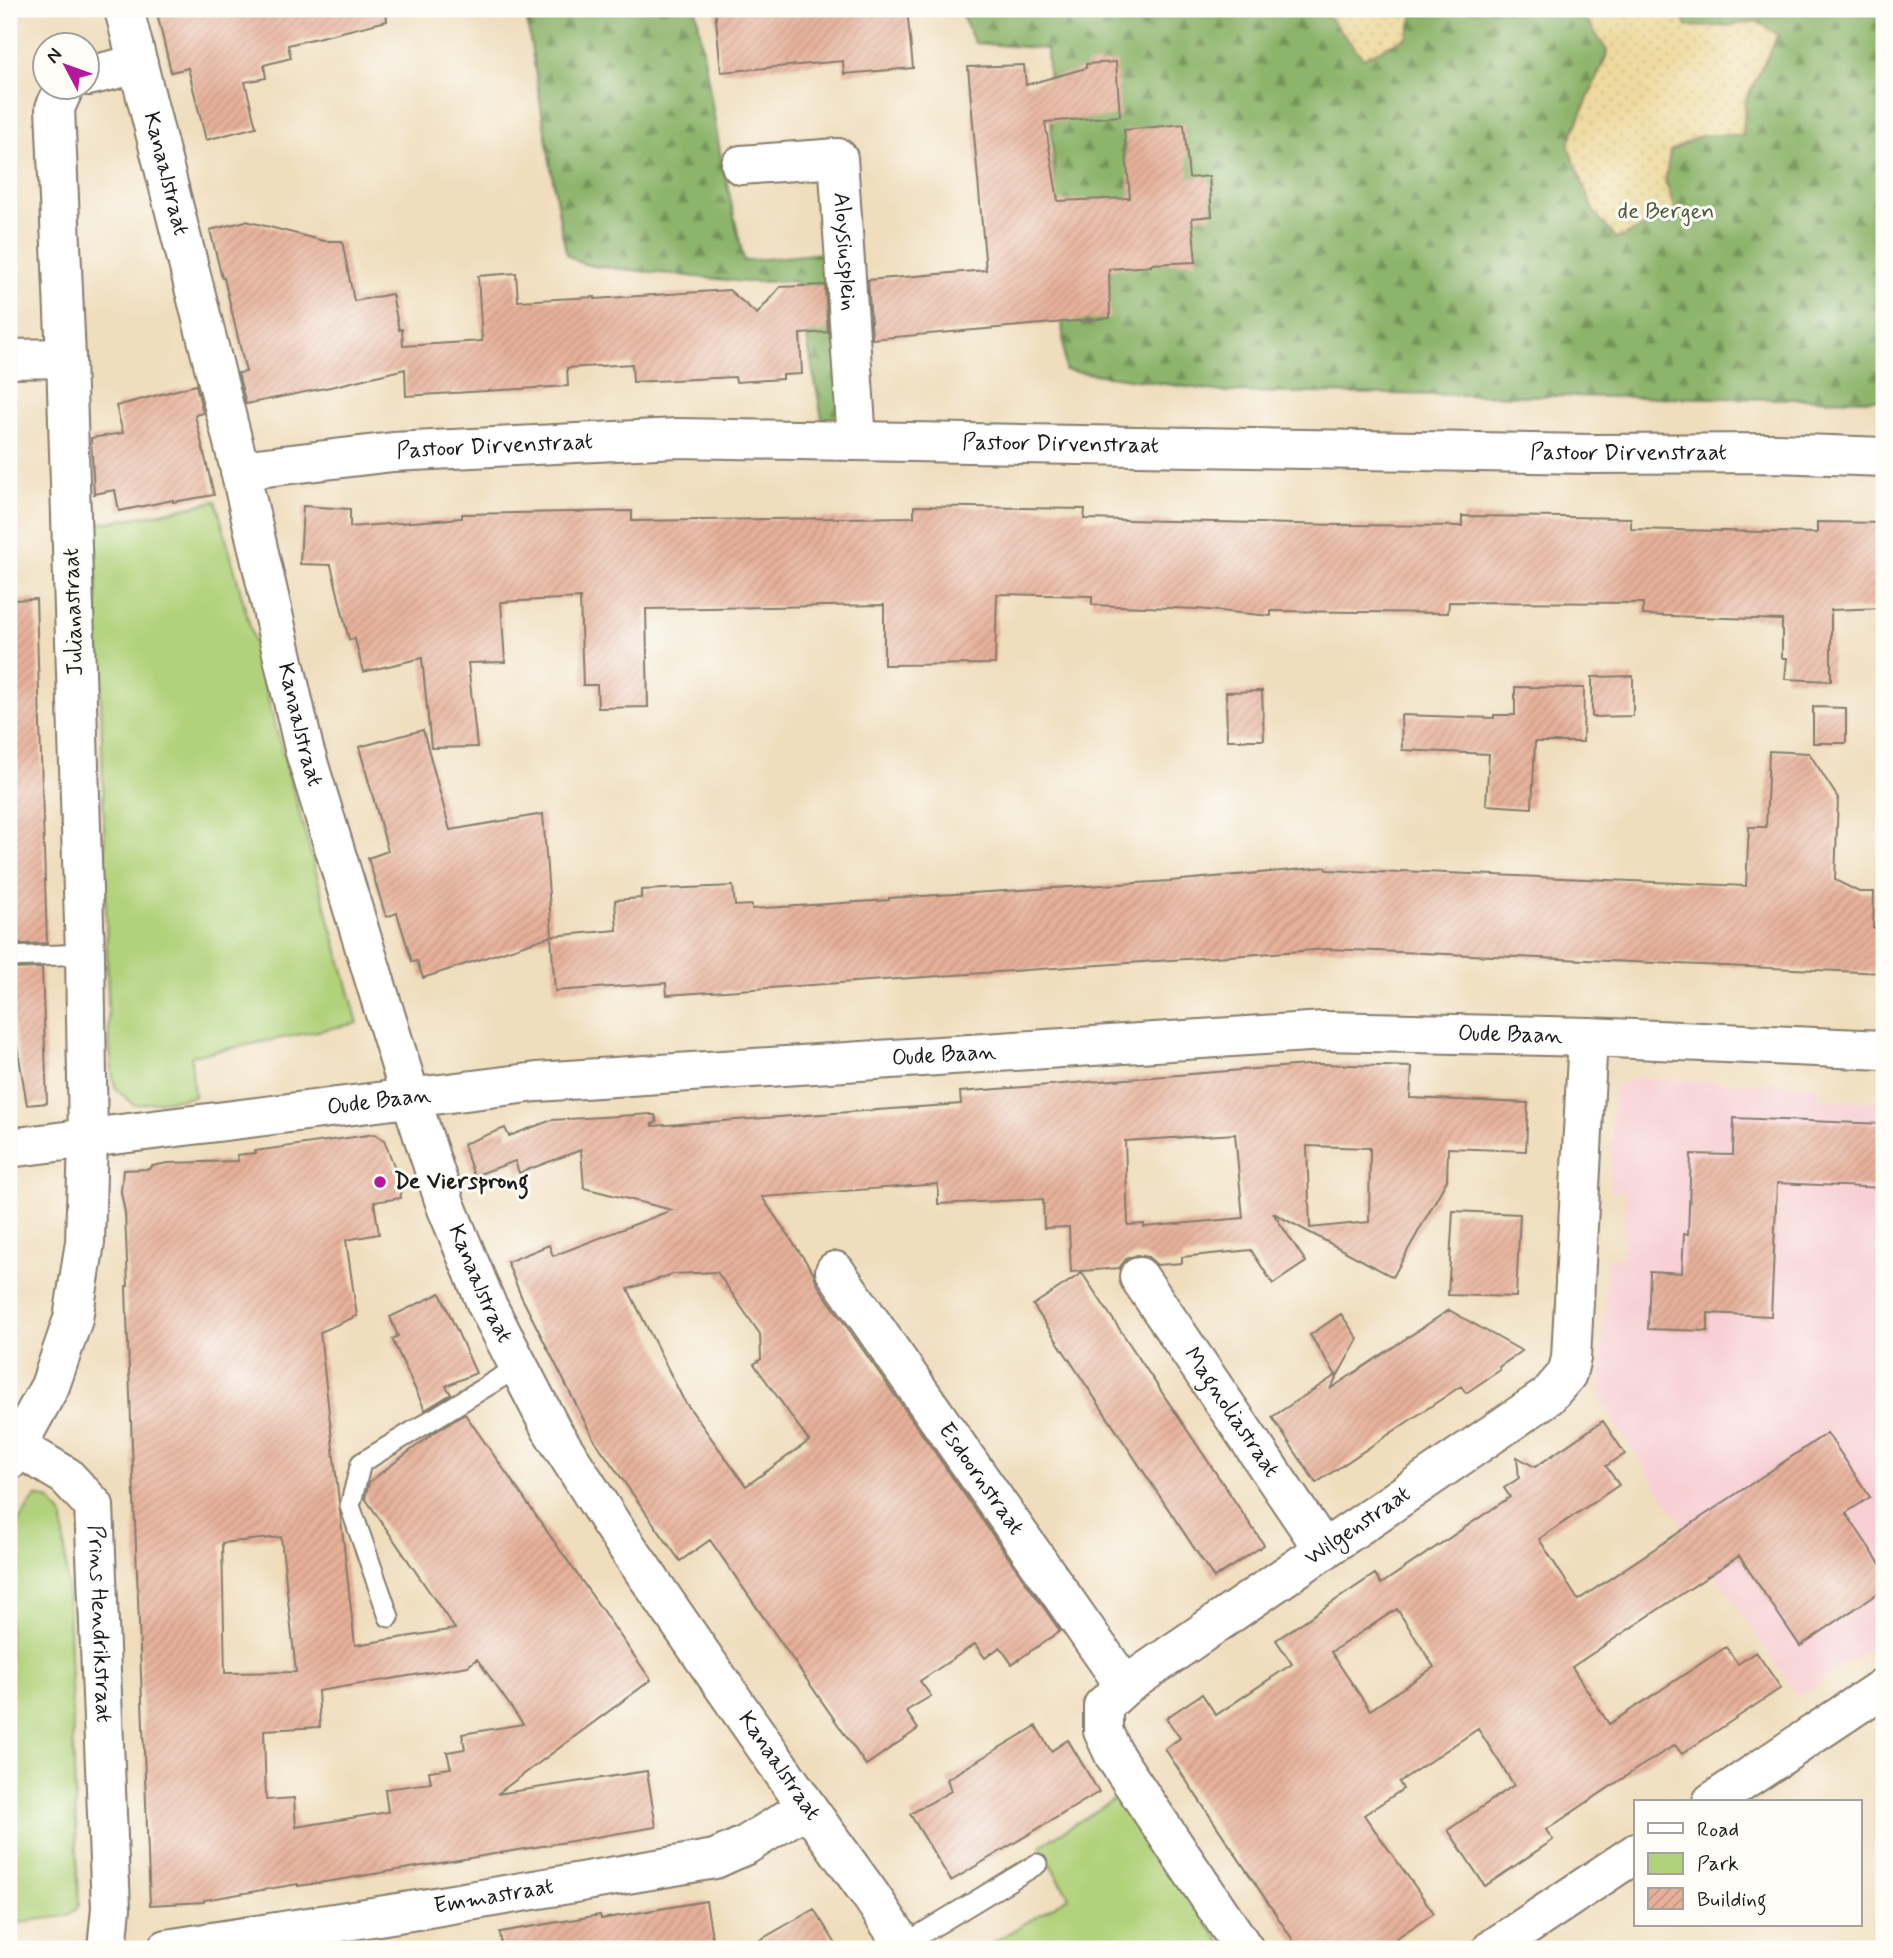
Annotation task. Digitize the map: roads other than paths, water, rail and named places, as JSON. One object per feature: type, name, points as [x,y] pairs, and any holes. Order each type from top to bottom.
[{"type":"street","points":[[102,73],[138,64],[124,9]]},
{"type":"street","name":"Kanaalstraat","points":[[138,64],[240,470],[304,749],[446,1206],[486,1303],[551,1429],[612,1525],[905,1947]]},
{"type":"street","name":"Julianastraat","points":[[58,102],[55,108],[66,358],[85,954],[88,1139]]},
{"type":"street","name":"Aloysiusplein","points":[[741,165],[838,158],[857,441]]},
{"type":"street","points":[[9,359],[66,358]]},
{"type":"street","name":"Pastoor Dirvenstraat","points":[[240,470],[393,452],[663,439],[1567,453],[1776,453],[1884,457]]},
{"type":"street","name":"Oude Baan","points":[[9,1148],[537,1082],[1324,1031],[1588,1037],[1884,1050]]},
{"type":"street","name":"Wilgenstraat","points":[[1244,1949],[1115,1757],[1103,1731],[1103,1706],[1125,1686],[1548,1396],[1567,1374],[1571,1358],[1588,1037]]},
{"type":"street","name":"Prins Hendrikstraat","points":[[88,1139],[85,1242],[73,1320],[50,1386],[13,1454],[66,1476],[94,1506],[111,1908],[107,1949]]},
{"type":"street","name":"Esdoornstraat","points":[[835,1270],[1125,1686]]},
{"type":"street","name":"Magnoliastraat","points":[[1139,1277],[1324,1550]]},
{"type":"street","points":[[1715,1800],[1884,1687]]},
{"type":"street","name":"Emmastraat","points":[[167,1949],[715,1859],[746,1844],[807,1807]]},
{"type":"street","points":[[1506,1945],[1634,1854]]},
{"type":"lane","points":[[9,957],[85,954]]},
{"type":"lane","name":"Kanaalstraat","points":[[389,1618],[350,1506],[361,1463],[519,1367]]},
{"type":"lane","points":[[905,1947],[1037,1864]]},
{"type":"place","name":"De Viersprong","points":[[380,1182]]},
{"type":"park label","name":"de Bergen","points":[[1666,212]]}]
